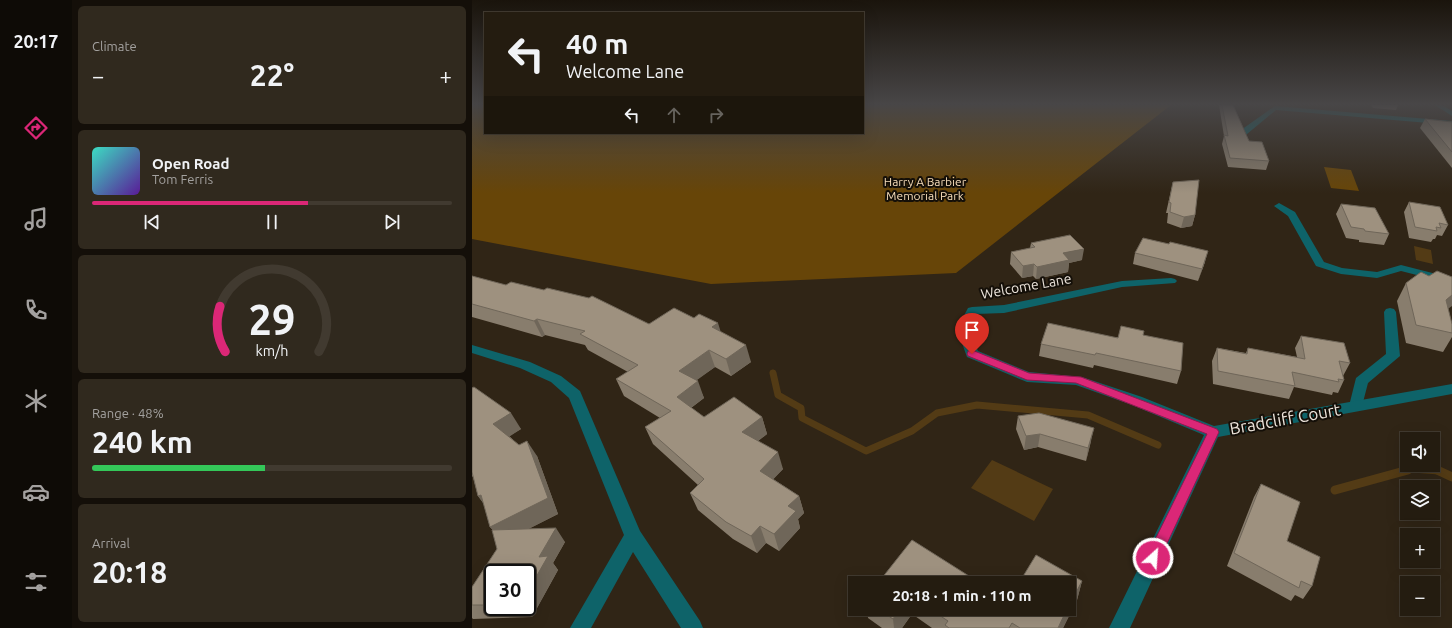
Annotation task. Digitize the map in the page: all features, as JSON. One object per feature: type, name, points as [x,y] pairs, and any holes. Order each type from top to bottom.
[{"type":"street","points":[[1279,206],[1292,214],[1320,264],[1341,270],[1377,275],[1401,268],[1452,281]]},
{"type":"street","name":"Welcome Lane","points":[[1171,281],[1122,284],[1004,308],[972,311],[963,328],[972,354],[1027,377],[1077,380],[1137,401],[1213,432]]},
{"type":"street","points":[[1356,406],[1361,382],[1394,356],[1390,312]]},
{"type":"street","points":[[472,349],[531,367],[556,378],[575,395],[633,536],[693,628]]},
{"type":"street","name":"Bradcliff Court","points":[[1119,628],[1213,432],[1452,389]]},
{"type":"street","points":[[580,628],[633,536]]},
{"type":"green space","name":"Harry A Barbier Memorial Park","points":[[472,134],[1133,134],[956,273],[711,284],[472,239]]},
{"type":"green space","points":[[1324,167],[1351,170],[1359,191],[1331,188]]},
{"type":"shaded area","points":[[1414,246],[1431,250],[1433,264],[1416,260]]},
{"type":"shaded area","points":[[992,460],[1053,489],[1034,521],[971,488]]},
{"type":"building","points":[[1228,134],[1246,134],[1249,141],[1262,142],[1269,161],[1230,158],[1224,135],[1228,136]]},
{"type":"building","points":[[1438,134],[1452,134],[1452,152]]},
{"type":"building","points":[[1199,180],[1195,215],[1184,217],[1170,212],[1171,203],[1169,202],[1173,182]]},
{"type":"building","points":[[1409,202],[1440,207],[1448,225],[1439,223],[1441,228],[1436,227],[1437,231],[1415,227]]},
{"type":"building","points":[[1341,204],[1375,208],[1389,234],[1365,231],[1364,229],[1351,227]]},
{"type":"building","points":[[1070,235],[1084,249],[1063,253],[1069,260],[1037,267],[1034,264],[1023,266],[1011,252],[1035,247],[1031,243]]},
{"type":"building","points":[[1143,238],[1169,244],[1170,242],[1208,251],[1202,269],[1135,253]]},
{"type":"building","points":[[1437,271],[1452,277],[1452,295],[1446,300],[1452,324],[1452,333],[1416,325],[1406,283],[1421,272],[1429,276]]},
{"type":"building","points":[[472,276],[506,285],[511,282],[544,290],[547,288],[589,298],[592,296],[649,324],[674,308],[694,318],[699,314],[718,323],[712,327],[746,345],[726,359],[709,350],[679,371],[698,381],[677,397],[704,417],[734,397],[762,417],[742,432],[778,452],[760,471],[799,496],[788,506],[796,511],[774,534],[760,526],[751,536],[726,522],[690,493],[704,479],[645,427],[671,411],[616,379],[638,365],[580,334],[585,331],[537,319],[534,321],[472,304]]},
{"type":"building","points":[[1048,323],[1118,338],[1121,326],[1144,331],[1143,335],[1183,343],[1181,371],[1096,353],[1095,355],[1041,344]]},
{"type":"building","points":[[1301,336],[1344,343],[1350,363],[1339,361],[1344,380],[1338,379],[1339,382],[1292,372],[1295,386],[1218,371],[1217,348],[1247,354],[1248,348],[1305,359]]},
{"type":"building","points":[[474,387],[511,413],[493,424],[519,445],[527,441],[548,498],[490,527],[481,495],[478,496],[472,472],[472,388]]},
{"type":"building","points":[[1039,413],[1094,428],[1088,448],[1040,434],[1026,436],[1018,416]]},
{"type":"building","points":[[1261,484],[1300,502],[1287,541],[1320,557],[1312,586],[1301,581],[1299,588],[1234,553]]},
{"type":"building","points":[[556,528],[539,557],[548,556],[536,577],[536,564],[487,564],[497,549],[492,530]]},
{"type":"building","points":[[912,540],[969,576],[884,576]]},
{"type":"building","points":[[1036,555],[1073,576],[1023,576]]},
{"type":"building","points":[[484,569],[484,605],[472,605],[472,587]]},
{"type":"building","points":[[1076,578],[1082,581],[1076,593]]},
{"type":"building","points":[[940,616],[1064,616],[1058,628],[1020,628],[1012,623],[1009,628],[949,628],[945,625],[948,621]]},
{"type":"waterway","points":[[773,373],[778,395],[801,408],[802,418],[866,451],[912,431],[937,413],[977,405],[1088,415],[1158,445]]},
{"type":"waterway","points":[[1440,471],[1452,477]]},
{"type":"waterway","points":[[1335,490],[1401,472]]},
{"type":"route","points":[[972,354],[1027,377],[1077,380],[1137,401],[1213,432],[1153,558]]}]
